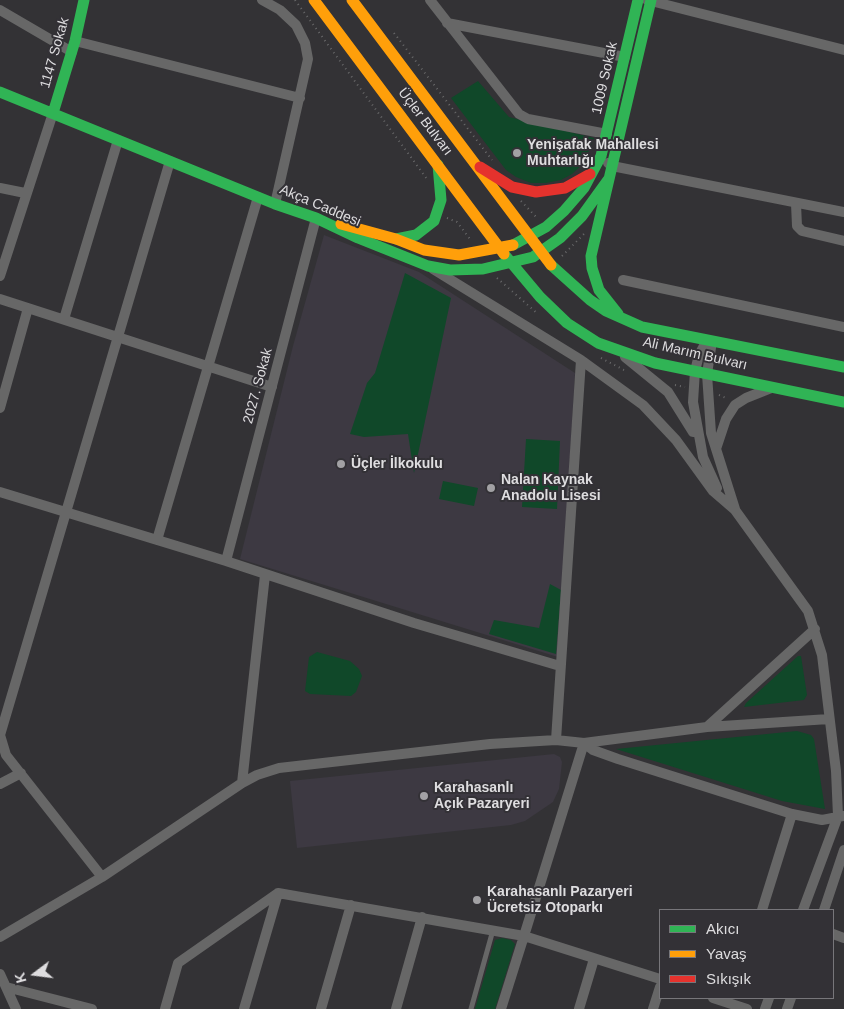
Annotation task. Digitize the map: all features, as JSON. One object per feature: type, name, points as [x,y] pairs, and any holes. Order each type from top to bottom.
[{"type":"street","name":"1147 Sokak","points":[[53,113],[74,46],[84,0]]},
{"type":"street","points":[[262,0],[280,10],[296,25],[305,43],[308,60],[275,204]]},
{"type":"street","name":"Üçler Bulvarı","points":[[314,0],[511,263]]},
{"type":"street","name":"Üçler Bulvarı","points":[[352,0],[541,252]]},
{"type":"street","points":[[430,0],[519,114],[528,119],[607,134]]},
{"type":"street","name":"1009 Sokak","points":[[316,218],[396,240],[424,250],[448,255],[500,249],[530,237],[564,211],[584,188],[599,160],[607,134],[638,0]]},
{"type":"street","points":[[649,0],[844,50]]},
{"type":"street","name":"1009 Sokak","points":[[624,320],[614,311],[599,290],[592,268],[593,243],[649,0]]},
{"type":"street","points":[[0,10],[74,46],[300,98]]},
{"type":"street","points":[[448,23],[625,57]]},
{"type":"street","name":"Akça Caddesi","points":[[0,92],[275,204],[316,218],[358,238],[428,266],[473,271],[523,261],[541,252],[560,238],[582,216],[608,180]]},
{"type":"street","points":[[0,276],[25,194],[53,113]]},
{"type":"street","points":[[64,319],[118,140]]},
{"type":"street","points":[[477,166],[512,187],[546,192],[575,184],[590,174],[599,160],[612,166],[844,212]]},
{"type":"street","points":[[102,876],[20,774],[6,755],[1,739],[10,700],[170,161]]},
{"type":"street","points":[[396,240],[408,238],[423,230],[437,216],[441,195],[438,164]]},
{"type":"street","points":[[0,188],[25,194]]},
{"type":"street","points":[[157,540],[258,197]]},
{"type":"street","points":[[796,204],[797,226],[802,231],[844,241]]},
{"type":"street","name":"2027. Sokak","points":[[226,561],[316,218]]},
{"type":"street","name":"Ali Marım Bulvarı","points":[[541,252],[573,286],[606,311],[624,320],[642,326],[844,367]]},
{"type":"street","name":"Ali Marım Bulvarı","points":[[511,263],[540,298],[567,323],[598,343],[677,368],[844,402]]},
{"type":"street","points":[[428,266],[581,360],[622,388],[656,418],[714,491],[735,510],[808,611],[822,655],[841,816],[802,909]]},
{"type":"street","points":[[623,280],[844,327]]},
{"type":"street","points":[[0,299],[272,388]]},
{"type":"street","points":[[0,408],[28,308]]},
{"type":"street","points":[[709,340],[693,402],[700,444],[710,476],[726,501]]},
{"type":"street","points":[[616,350],[668,392],[679,405],[700,444]]},
{"type":"street","points":[[556,740],[581,360]]},
{"type":"street","points":[[701,372],[716,450],[735,510]]},
{"type":"street","points":[[716,450],[726,419],[736,405],[746,398],[776,387]]},
{"type":"street","points":[[0,492],[226,561],[414,623],[560,666]]},
{"type":"street","points":[[242,783],[266,575]]},
{"type":"street","points":[[707,727],[815,629]]},
{"type":"street","points":[[0,937],[102,876],[242,783],[257,775],[279,768],[420,751],[556,740],[584,743],[707,727],[830,719]]},
{"type":"street","points":[[584,743],[593,750],[618,760],[792,814],[822,820],[841,816]]},
{"type":"street","points":[[501,1009],[584,743]]},
{"type":"street","points":[[0,784],[20,774]]},
{"type":"street","points":[[762,909],[792,814]]},
{"type":"street","points":[[824,909],[844,850]]},
{"type":"street","points":[[244,1009],[278,893]]},
{"type":"street","points":[[165,1009],[178,963],[278,893],[524,936],[659,979]]},
{"type":"street","points":[[321,1009],[352,905]]},
{"type":"street","points":[[396,1009],[422,917]]},
{"type":"street","points":[[579,1009],[594,959]]},
{"type":"street","points":[[0,974],[16,1009]]},
{"type":"street","points":[[6,987],[92,1009]]},
{"type":"street","points":[[653,1009],[659,990]]},
{"type":"street","points":[[716,999],[747,1009]]},
{"type":"lane","points":[[471,1009],[493,930]]},
{"type":"path","points":[[295,0],[430,186]]},
{"type":"path","points":[[391,28],[492,161]]},
{"type":"path","points":[[437,216],[457,222],[470,239]]},
{"type":"path","points":[[673,386],[677,368]]},
{"type":"shaded area","points":[[324,235],[419,272],[575,373],[558,657],[240,559],[293,346]]},
{"type":"shaded area","name":"Karahasanlı Açık Pazaryeri","points":[[554,754],[560,757],[562,762],[559,789],[553,802],[525,821],[511,825],[297,848],[290,781]]},
{"type":"green space","points":[[478,81],[509,117],[594,138],[584,163],[572,174],[561,180],[546,183],[531,183],[516,177],[506,170],[451,98]]},
{"type":"green space","points":[[405,273],[451,298],[414,473],[408,434],[364,437],[350,434],[367,383],[375,373]]},
{"type":"green space","points":[[526,439],[560,441],[557,509],[522,507]]},
{"type":"green space","points":[[443,481],[478,488],[474,506],[439,499]]},
{"type":"green space","points":[[550,584],[561,590],[556,654],[489,634],[494,620],[539,628]]},
{"type":"green space","points":[[317,652],[350,661],[359,669],[362,676],[356,692],[351,696],[310,694],[305,691],[309,657]]},
{"type":"green space","points":[[798,656],[801,656],[807,695],[804,700],[744,707],[746,703]]},
{"type":"green space","points":[[797,731],[811,735],[814,739],[825,809],[782,801],[616,749]]},
{"type":"green space","points":[[502,938],[511,940],[515,944],[495,1009],[475,1009],[495,940]]},
{"type":"traffic: fast","points":[[53,113],[75,41],[84,0]]},
{"type":"traffic: fast","points":[[513,245],[546,227],[564,211],[584,188],[601,156],[638,0]]},
{"type":"traffic: fast","points":[[618,314],[599,290],[592,268],[591,256],[651,0]]},
{"type":"traffic: fast","points":[[0,92],[275,204],[316,218],[358,238],[428,266],[450,270],[483,269],[533,257],[560,238],[582,216],[608,180]]},
{"type":"traffic: fast","points":[[396,239],[416,235],[434,221],[441,200],[438,165]]},
{"type":"traffic: fast","points":[[504,254],[540,297],[567,323],[598,343],[655,363],[844,402]]},
{"type":"traffic: fast","points":[[551,265],[590,300],[606,311],[642,327],[844,367]]},
{"type":"traffic: slow","points":[[314,0],[504,254]]},
{"type":"traffic: slow","points":[[352,0],[551,265]]},
{"type":"traffic: slow","points":[[341,224],[396,239],[424,250],[459,255],[513,245]]},
{"type":"traffic: jam","points":[[480,167],[512,187],[536,192],[565,188],[590,174]]},
{"type":"place","name":"Yenişafak Mahallesi Muhtarlığı","points":[[517,153]]},
{"type":"place","name":"Üçler İlkokulu","points":[[341,464]]},
{"type":"place","name":"Nalan Kaynak Anadolu Lisesi","points":[[491,488]]},
{"type":"place","name":"Karahasanlı Açık Pazaryeri","points":[[424,796]]},
{"type":"place","name":"Karahasanlı Pazaryeri Ücretsiz Otoparkı","points":[[477,900]]}]
